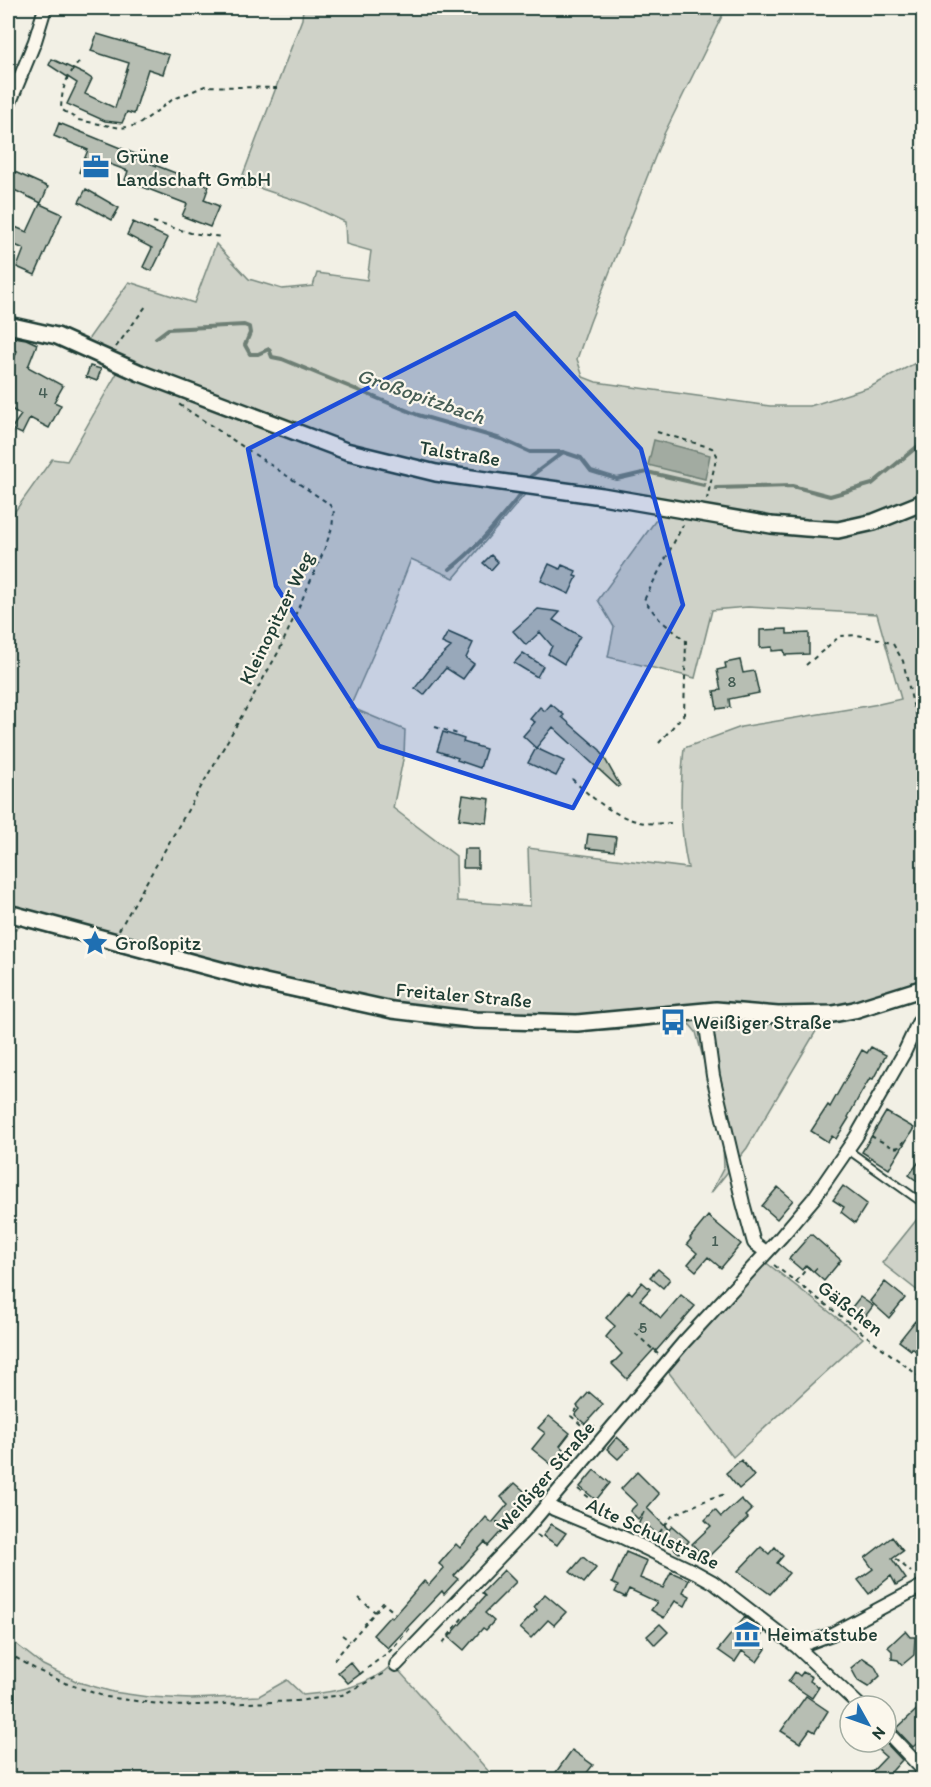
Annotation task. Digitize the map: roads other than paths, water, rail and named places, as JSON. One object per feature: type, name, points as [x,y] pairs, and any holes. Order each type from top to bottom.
[{"type":"street","points":[[8,104],[35,41],[45,8]]},
{"type":"street","name":"Talstraße","points":[[8,325],[57,336],[140,373],[346,451],[436,473],[479,477],[771,525],[838,530],[873,522],[924,502]]},
{"type":"street","name":"Freitaler Straße","points":[[8,913],[265,982],[426,1016],[577,1023],[704,1011],[778,1015],[833,1014],[854,1010],[924,988]]},
{"type":"street","points":[[704,1011],[713,1076],[743,1203],[754,1243],[764,1254]]},
{"type":"street","name":"Weißiger Straße","points":[[396,1665],[548,1505],[710,1311],[814,1198],[848,1150],[904,1053],[918,1023],[924,1017]]},
{"type":"street","name":"Alte Schulstraße","points":[[548,1505],[647,1549],[713,1582],[797,1647],[847,1694]]},
{"type":"street","points":[[797,1647],[841,1630],[924,1585]]},
{"type":"street","points":[[898,1744],[924,1772]]},
{"type":"lane","points":[[848,1150],[924,1204]]},
{"type":"waterway","name":"Großopitzbach","points":[[156,338],[168,329],[244,325],[249,327],[250,333],[245,345],[250,354],[258,354],[269,349],[272,357],[282,359],[418,415],[501,439],[530,452],[563,452],[581,458],[591,471],[617,479],[647,472],[704,485]]},
{"type":"waterway","name":"Großopitzbach","points":[[716,488],[792,486],[830,496],[872,484],[924,441]]},
{"type":"waterway","points":[[531,476],[562,453]]},
{"type":"waterway","points":[[450,569],[479,543],[521,494]]},
{"type":"waterway","points":[[8,1668],[14,1687],[8,1706]]},
{"type":"place","name":"Grüne Landschaft GmbH","points":[[96,167]]},
{"type":"place","name":"Großopitz","points":[[95,943]]},
{"type":"place","name":"Weißiger Straße","points":[[673,1022]]},
{"type":"place","name":"Heimatstube","points":[[747,1634]]}]
